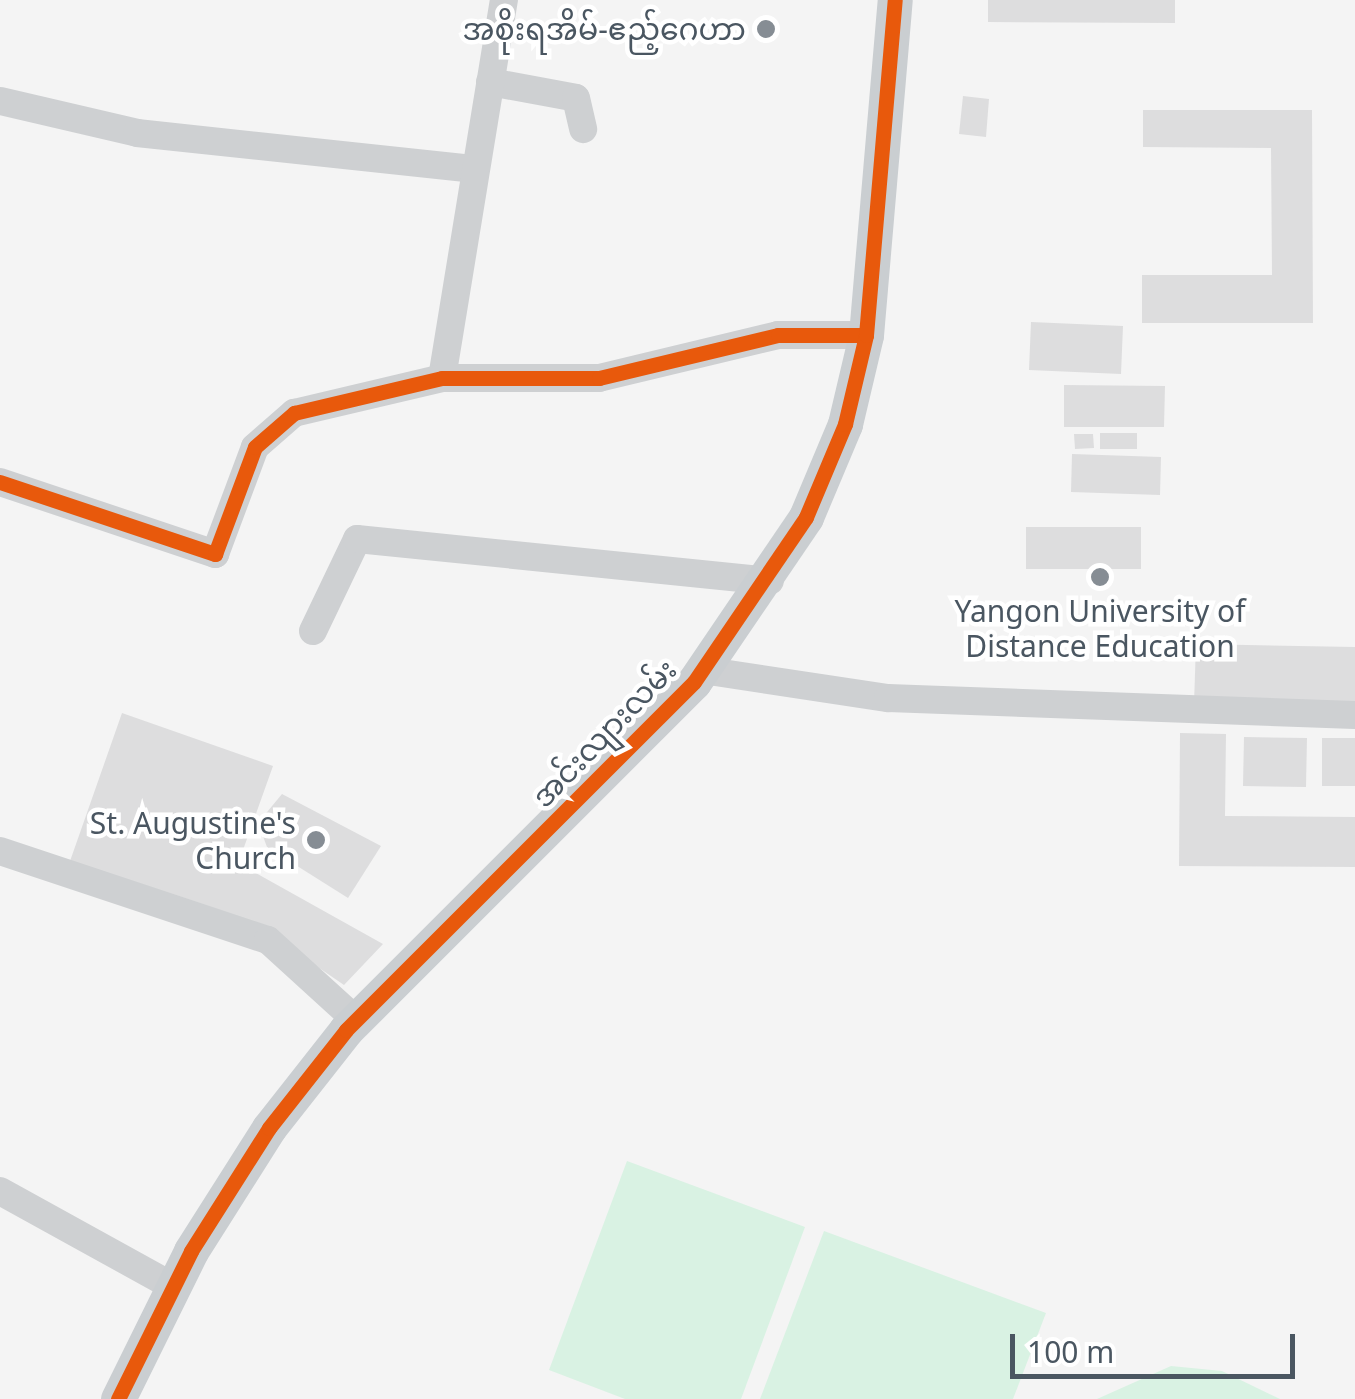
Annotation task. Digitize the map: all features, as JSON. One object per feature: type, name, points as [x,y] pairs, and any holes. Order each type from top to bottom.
[{"type":"main road","name":"အင်းလျားလမ်း","points":[[118,1399],[172,1286],[269,1128],[356,1020],[702,670],[770,580],[836,450],[866,335],[894,0]]},
{"type":"street","points":[[442,378],[504,0]]},
{"type":"street","points":[[490,82],[576,98],[583,129]]},
{"type":"street","points":[[0,102],[137,133],[475,169]]},
{"type":"street","points":[[0,482],[215,554],[255,448],[294,414],[442,378],[599,378],[778,335],[866,335]]},
{"type":"street","points":[[313,631],[357,539],[372,537],[770,580]]},
{"type":"street","points":[[702,670],[888,698],[1355,715]]},
{"type":"street","points":[[0,851],[268,940],[356,1020]]},
{"type":"street","points":[[0,1191],[172,1286]]},
{"type":"green space","points":[[627,1161],[805,1227],[741,1399],[625,1399],[549,1370]]},
{"type":"green space","points":[[824,1231],[1046,1313],[1013,1399],[760,1399]]},
{"type":"green space","points":[[1171,1366],[1222,1371],[1280,1399],[1097,1399]]},
{"type":"building","points":[[988,0],[1175,0],[1175,23],[988,22]]},
{"type":"building","points":[[963,96],[989,99],[986,137],[959,134]]},
{"type":"building","points":[[1143,110],[1312,110],[1313,323],[1142,323],[1142,275],[1272,275],[1271,148],[1143,147]]},
{"type":"building","points":[[1031,322],[1123,326],[1121,374],[1029,370]]},
{"type":"building","points":[[1064,385],[1165,386],[1164,427],[1064,427]]},
{"type":"building","points":[[1100,433],[1137,433],[1137,449],[1100,449]]},
{"type":"building","points":[[1074,434],[1093,434],[1094,448],[1075,449]]},
{"type":"building","points":[[1072,454],[1161,457],[1160,495],[1071,492]]},
{"type":"building","points":[[1026,527],[1141,527],[1141,569],[1026,569]]},
{"type":"building","points":[[1196,644],[1355,647],[1355,708],[1194,704]]},
{"type":"building","points":[[122,713],[273,766],[243,850],[254,872],[383,944],[344,985],[271,935],[69,864]]},
{"type":"building","points":[[1180,733],[1226,734],[1225,816],[1355,817],[1355,867],[1179,866]]},
{"type":"building","points":[[1244,737],[1307,738],[1306,787],[1243,786]]},
{"type":"building","points":[[1322,738],[1355,738],[1355,786],[1322,786]]},
{"type":"building","name":"St. Augustine's Church","points":[[282,794],[381,846],[348,898],[267,847],[258,823]]},
{"type":"cycle path","points":[[118,1399],[191,1251],[269,1128],[346,1030],[694,682],[806,517],[845,424],[866,335],[895,0]]},
{"type":"cycle path","points":[[0,482],[215,554],[255,447],[294,413],[442,378],[599,378],[778,335],[866,335]]},
{"type":"place","name":"အစိုးရအိမ်-ဧည့်ဂေဟာ","points":[[766,29]]},
{"type":"place","name":"Yangon University of Distance Education","points":[[1100,577]]},
{"type":"place","name":"St. Augustine's Church","points":[[316,840]]}]
